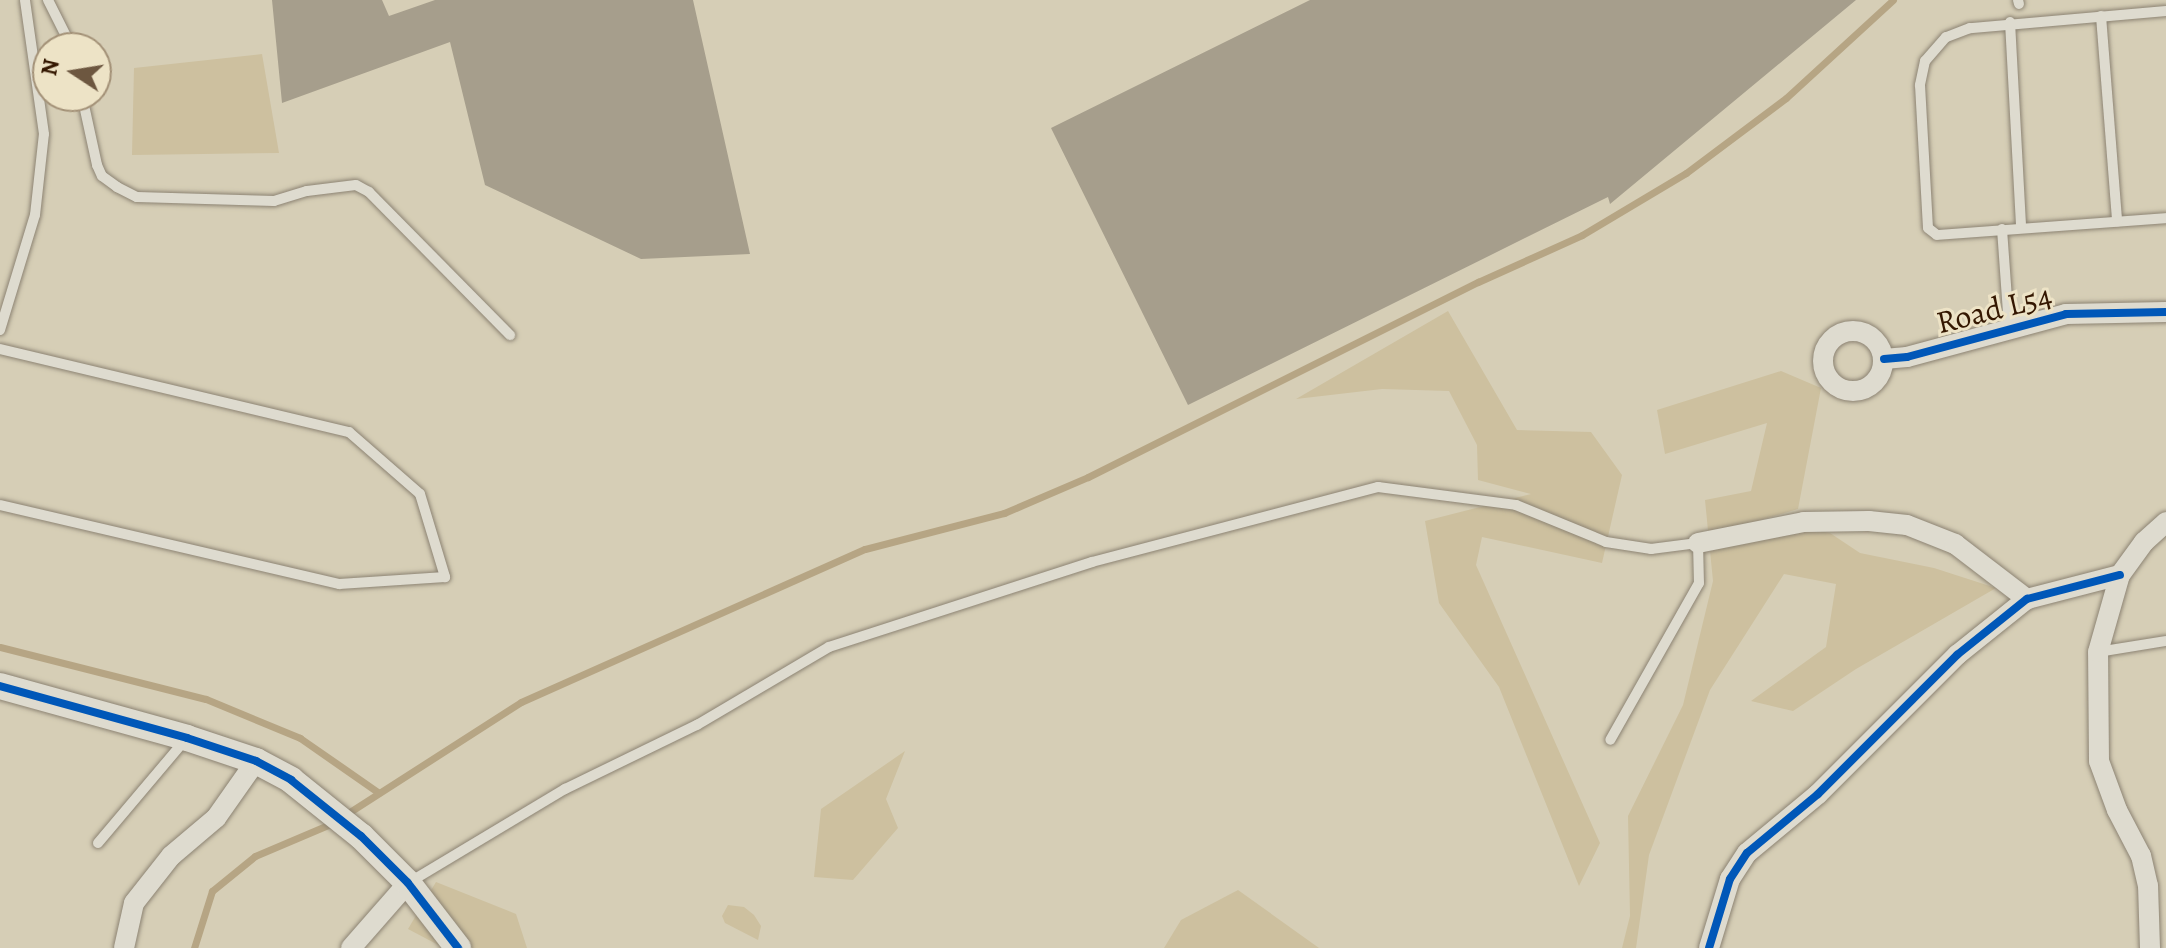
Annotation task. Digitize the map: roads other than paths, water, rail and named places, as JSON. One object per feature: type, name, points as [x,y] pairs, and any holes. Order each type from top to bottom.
[{"type":"street","name":"Road L54","points":[[1884,359],[1907,357],[2009,326],[2066,314],[2166,312]]},
{"type":"street","points":[[1698,543],[1804,522],[1869,521],[1907,525],[1955,544],[2027,599]]},
{"type":"street","points":[[2150,948],[2148,886],[2141,856],[2117,810],[2099,761],[2098,652],[2120,575],[2144,542],[2166,522]]},
{"type":"street","points":[[1709,948],[1730,879],[1747,853],[1818,794],[1957,655],[2027,599],[2120,575]]},
{"type":"street","points":[[0,686],[187,738],[256,761],[318,800],[361,836],[408,883],[458,948]]},
{"type":"street","points":[[124,948],[134,903],[171,856],[216,818],[256,761]]},
{"type":"street","points":[[351,948],[408,883]]},
{"type":"lane","points":[[0,330],[35,215],[44,134],[25,0]]},
{"type":"lane","points":[[48,0],[64,32]]},
{"type":"lane","points":[[2166,11],[2010,22],[1970,28],[1946,37],[1925,61],[1920,85],[1928,228],[1937,235],[2166,218]]},
{"type":"lane","points":[[2101,16],[2117,221]]},
{"type":"lane","points":[[2010,22],[2021,228]]},
{"type":"lane","points":[[85,112],[102,176],[137,197],[274,201],[307,191],[356,185],[369,192],[510,335]]},
{"type":"lane","points":[[2002,229],[2009,326]]},
{"type":"lane","points":[[0,349],[349,432],[420,494],[445,577],[339,584],[0,505]]},
{"type":"lane","points":[[408,883],[565,789],[697,725],[829,647],[1092,562],[1378,487],[1516,505],[1606,542],[1651,549],[1698,543],[1699,583],[1610,740]]},
{"type":"lane","points":[[2098,652],[2166,641]]},
{"type":"lane","points":[[98,843],[187,738]]},
{"type":"waterway","points":[[345,815],[521,702],[865,549],[1004,513],[1088,477],[1478,282],[1582,235],[1686,173],[1786,98],[1893,0]]},
{"type":"waterway","points":[[0,647],[206,699],[300,738],[379,793]]},
{"type":"waterway","points":[[194,948],[212,891],[255,856],[335,822]]}]
